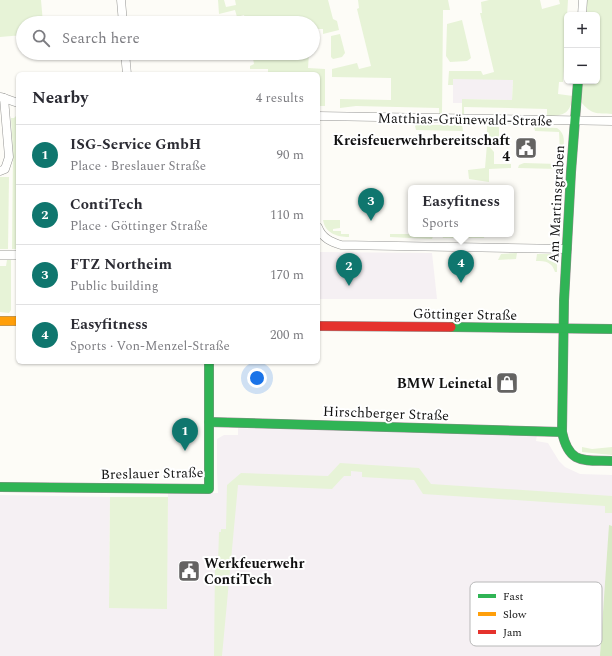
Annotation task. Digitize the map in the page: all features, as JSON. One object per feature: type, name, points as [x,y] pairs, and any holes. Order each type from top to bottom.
[{"type":"street","points":[[121,0],[122,16]]},
{"type":"street","points":[[582,12],[583,0]]},
{"type":"street","points":[[126,60],[127,72]]},
{"type":"street","name":"Am Martinsgraben","points":[[578,84],[567,249],[562,432],[563,442],[566,449],[577,458],[584,460],[612,461]]},
{"type":"street","points":[[0,171],[5,169],[9,158],[2,98],[16,102]]},
{"type":"street","name":"Matthias-Grünewald-Straße","points":[[320,116],[612,121]]},
{"type":"street","points":[[320,230],[324,237],[341,245],[567,249]]},
{"type":"street","points":[[0,255],[16,255]]},
{"type":"street","points":[[0,321],[16,321]]},
{"type":"street","name":"Göttinger Straße","points":[[320,326],[612,330]]},
{"type":"street","name":"Breslauer Straße","points":[[0,487],[209,489],[210,364]]},
{"type":"street","name":"Hirschberger Straße","points":[[209,422],[562,432]]},
{"type":"shaded area","points":[[453,79],[513,79],[512,100],[462,99],[462,103],[453,103]]},
{"type":"shaded area","points":[[320,252],[432,253],[437,299],[320,299]]},
{"type":"shaded area","points":[[238,428],[537,435],[536,441],[548,443],[559,461],[565,467],[580,474],[612,475],[612,656],[0,656],[0,495],[110,497],[109,608],[166,608],[168,493],[218,493],[217,439],[224,435],[238,435]]},
{"type":"green space","points":[[0,0],[41,0],[42,16],[16,16],[16,36],[0,37]]},
{"type":"green space","points":[[218,0],[224,0],[226,7],[236,5],[235,0],[328,0],[333,19],[337,21],[339,30],[323,34],[323,29],[320,29],[320,16],[237,16],[235,10],[219,14]]},
{"type":"green space","points":[[358,0],[448,0],[450,10],[443,10],[442,115],[439,115],[439,108],[356,106],[340,108],[340,99],[391,100],[391,78],[332,77],[332,69],[357,63],[359,69],[371,66],[357,9],[359,8]]},
{"type":"green space","points":[[489,0],[540,0],[542,9],[560,4],[559,0],[568,0],[567,12],[564,12],[563,82],[559,82],[558,94],[573,96],[572,102],[566,112],[558,115],[547,116],[547,109],[464,107],[464,114],[462,114],[462,99],[512,100],[513,80],[453,79],[453,85],[448,85],[449,71],[481,71],[483,75],[494,72],[480,13],[482,13],[481,2]]},
{"type":"green space","points":[[587,0],[612,0],[612,114],[602,114],[591,111],[581,102],[582,84],[600,84],[600,12],[586,12]]},
{"type":"green space","points":[[462,20],[471,58],[467,61],[450,62],[446,56],[447,24]]},
{"type":"green space","points":[[340,34],[345,53],[342,57],[333,59],[331,57],[331,36]]},
{"type":"green space","points":[[253,60],[309,60],[308,68],[325,69],[325,106],[320,106],[320,72],[268,72],[268,69],[250,69],[250,66],[254,64]]},
{"type":"green space","points":[[16,116],[16,249],[12,249],[13,152],[11,118]]},
{"type":"green space","points":[[416,125],[462,125],[463,131],[416,130]]},
{"type":"green space","points":[[487,126],[499,127],[499,145],[493,146],[487,137]]},
{"type":"green space","points":[[534,127],[557,128],[560,130],[564,138],[563,152],[560,151],[559,132],[535,131]]},
{"type":"green space","points":[[487,144],[494,152],[494,164],[511,164],[511,168],[489,169],[489,182],[469,179],[468,170],[485,168]]},
{"type":"green space","points":[[559,158],[562,161],[562,166],[558,169],[518,168],[519,165],[524,163],[558,164]]},
{"type":"green space","points":[[0,177],[9,177],[8,249],[0,249]]},
{"type":"green space","points":[[323,220],[340,220],[340,228],[333,229],[333,231],[341,231],[341,234],[349,234],[349,237],[332,233],[326,228]]},
{"type":"green space","points":[[390,234],[408,234],[408,237],[433,237],[432,239],[390,237]]},
{"type":"green space","points":[[442,237],[484,237],[484,238]]},
{"type":"green space","points":[[517,253],[516,259],[498,260],[501,254]]},
{"type":"green space","points":[[537,254],[551,254],[557,260],[557,272],[555,272],[550,264],[543,261],[536,261]]},
{"type":"green space","points":[[7,260],[11,260],[11,310],[9,313],[0,312],[0,266],[6,266]]},
{"type":"green space","points":[[582,447],[592,449],[612,447],[612,455],[582,452]]},
{"type":"green space","points":[[340,463],[419,468],[431,484],[612,496],[612,513],[605,513],[605,506],[423,494],[414,480],[362,477],[362,472],[351,471],[351,476],[344,476],[332,489],[238,485],[222,656],[214,656],[215,563],[218,563],[219,532],[221,532],[221,529],[226,529],[227,485],[241,473],[328,476]]},
{"type":"green space","points":[[110,497],[168,497],[167,609],[109,608]]},
{"type":"green space","points":[[609,525],[612,526],[612,656],[600,656],[601,646],[602,646]]},
{"type":"traffic: fast","points":[[578,84],[564,301],[562,432],[569,450],[579,458],[593,461],[612,461]]},
{"type":"traffic: fast","points":[[451,327],[612,329]]},
{"type":"traffic: fast","points":[[0,487],[209,489],[209,364]]},
{"type":"traffic: fast","points":[[209,422],[562,432]]},
{"type":"traffic: slow","points":[[0,321],[16,321]]},
{"type":"traffic: jam","points":[[320,326],[451,327]]},
{"type":"place","name":"Kreisfeuerwehrbereitschaft 4","points":[[526,148]]},
{"type":"place","name":"FTZ Northeim","points":[[371,221]]},
{"type":"place","name":"Easyfitness","points":[[461,283]]},
{"type":"place","name":"ContiTech","points":[[349,286]]},
{"type":"place","name":"BMW Leinetal","points":[[507,383]]},
{"type":"place","name":"ISG-Service GmbH","points":[[185,451]]},
{"type":"place","name":"Werkfeuerwehr ContiTech","points":[[189,571]]}]
